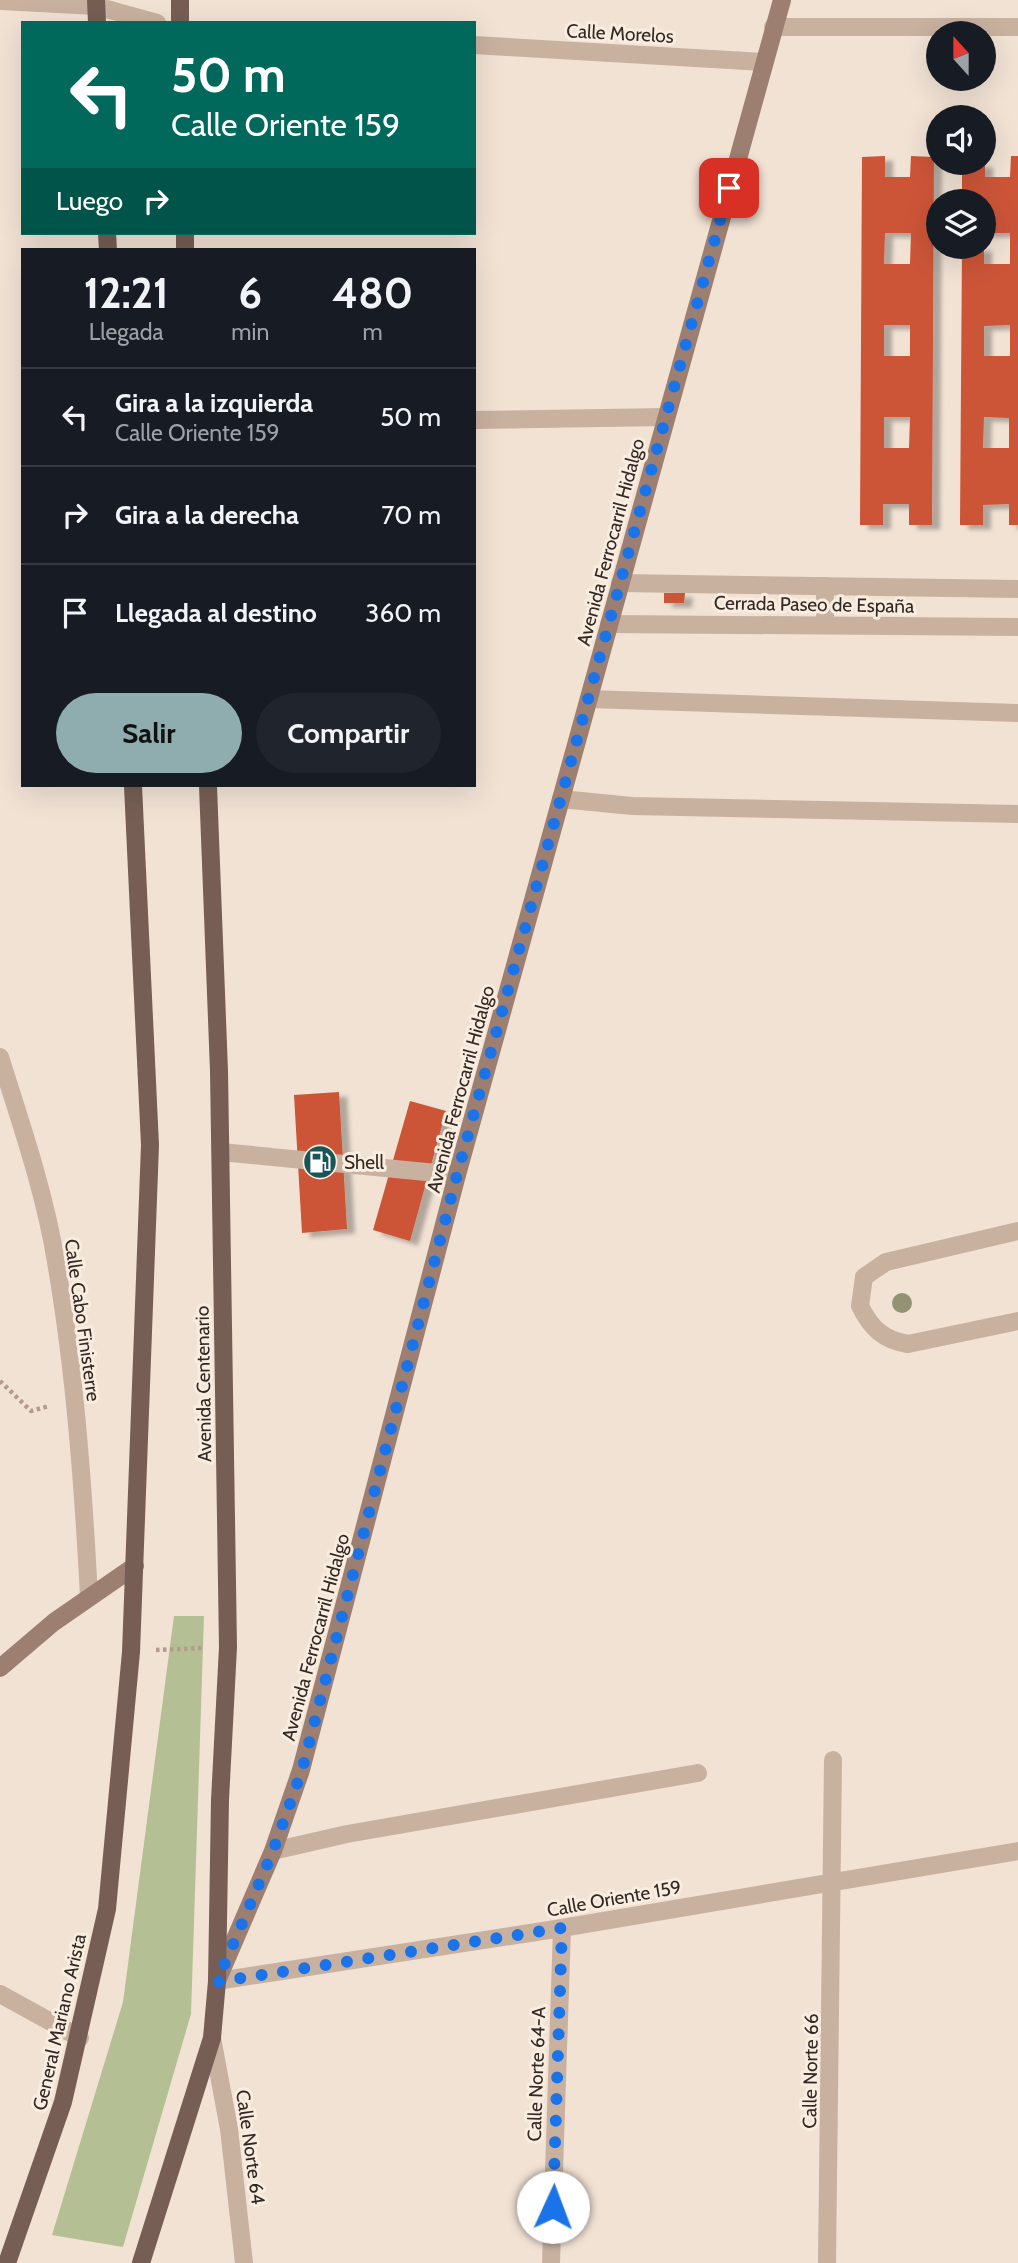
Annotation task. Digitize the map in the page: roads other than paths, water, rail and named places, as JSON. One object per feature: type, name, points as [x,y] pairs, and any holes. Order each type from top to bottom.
[{"type":"main road","points":[[180,0],[180,21]]},
{"type":"main road","points":[[133,787],[150,1145],[135,1566]]},
{"type":"main road","name":"Avenida Centenario","points":[[208,787],[221,1152],[228,1647],[220,1800],[217,1982]]},
{"type":"main road","name":"General Mariano Arista","points":[[7,2263],[64,2102],[107,1909],[131,1652],[135,1566]]},
{"type":"main road","name":"Avenida Ferrocarril Hidalgo","points":[[141,2263],[212,2038],[217,1982]]},
{"type":"street","name":"Avenida Ferrocarril Hidalgo","points":[[217,1982],[273,1851],[302,1770],[457,1175],[782,0]]},
{"type":"street","points":[[0,1],[96,10],[148,21]]},
{"type":"street","points":[[773,27],[1018,27]]},
{"type":"street","name":"Calle Morelos","points":[[476,46],[763,62]]},
{"type":"street","points":[[476,420],[666,416]]},
{"type":"street","name":"Cerrada Paseo de España","points":[[620,583],[1018,589]]},
{"type":"street","points":[[825,586],[825,625]]},
{"type":"street","name":"Cerrada Paseo de España","points":[[609,624],[1018,627]]},
{"type":"street","points":[[589,698],[1018,713]]},
{"type":"street","points":[[561,799],[632,806],[1018,814]]},
{"type":"street","name":"Calle Cabo Finisterre","points":[[0,1057],[27,1144],[56,1261],[74,1400],[89,1596]]},
{"type":"street","points":[[221,1152],[457,1175]]},
{"type":"street","points":[[1018,1231],[886,1262],[864,1277],[860,1290],[860,1306],[875,1331],[896,1342],[908,1344],[1018,1321]]},
{"type":"street","points":[[0,1668],[89,1596],[135,1566]]},
{"type":"street","name":"Calle Norte 66","points":[[827,2263],[834,1881],[833,1760]]},
{"type":"street","points":[[273,1851],[347,1834],[698,1773]]},
{"type":"street","name":"Calle Oriente 159","points":[[217,1982],[562,1928],[1018,1851]]},
{"type":"street","name":"Calle Norte 64-A","points":[[551,2263],[562,1928]]},
{"type":"street","points":[[0,1994],[80,2038]]},
{"type":"street","name":"Calle Norte 64","points":[[212,2038],[229,2129],[244,2263]]},
{"type":"place","name":"Shell","points":[[320,1162]]}]
